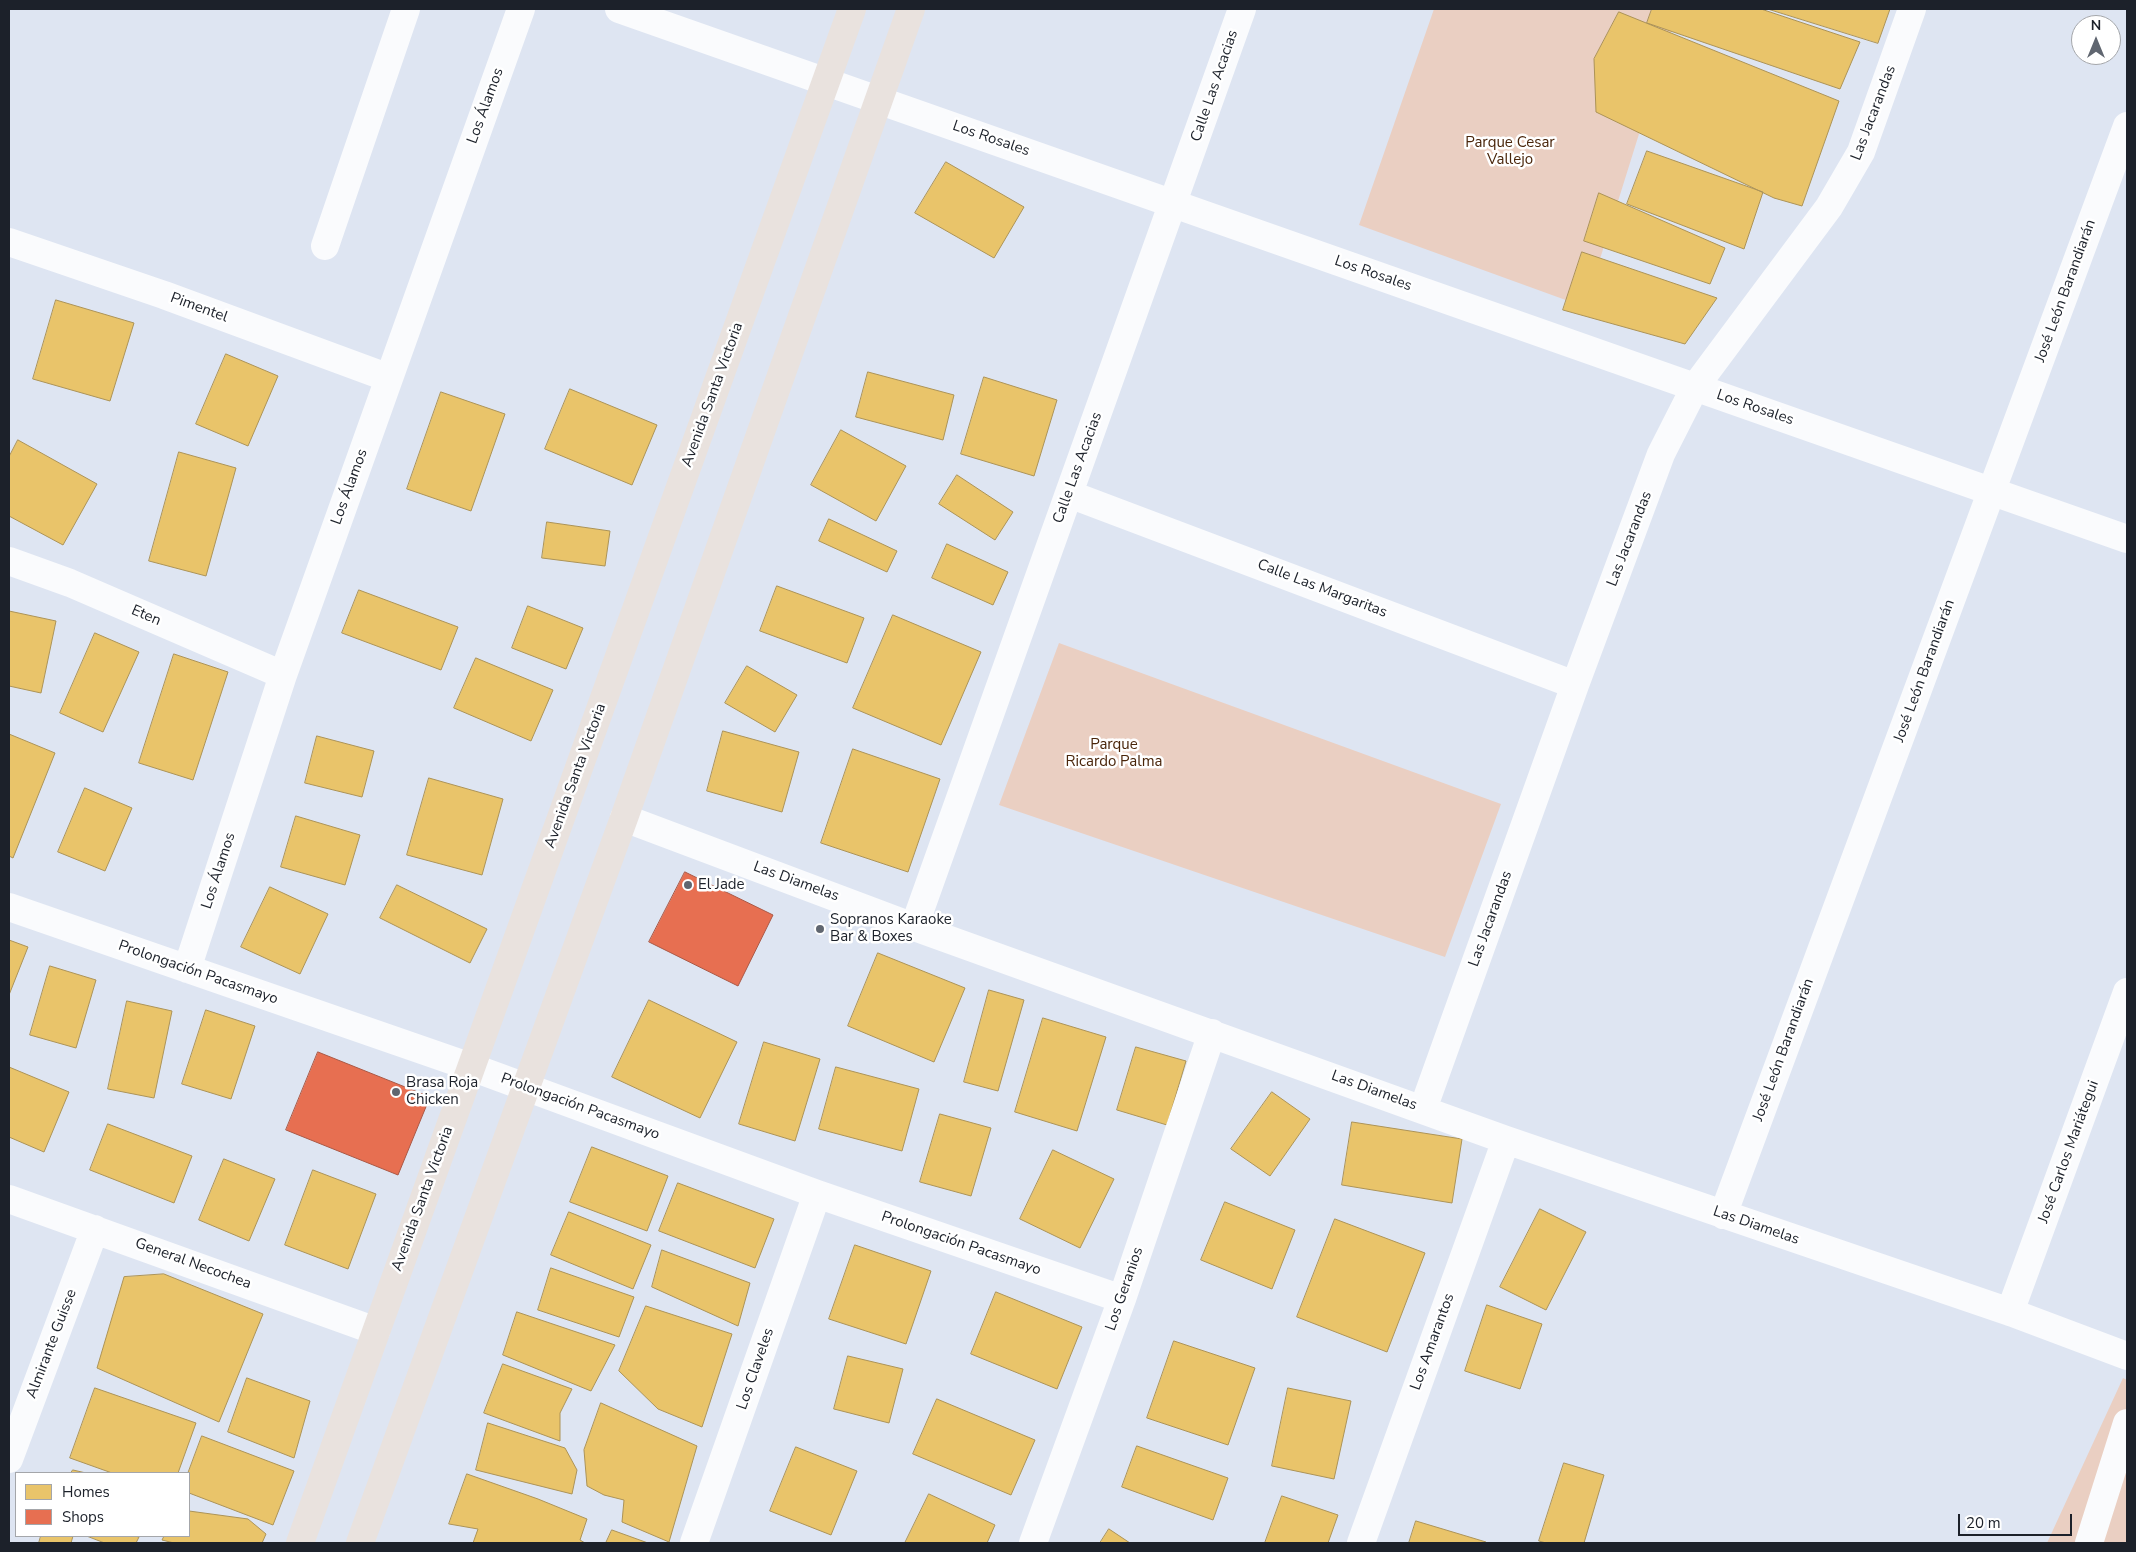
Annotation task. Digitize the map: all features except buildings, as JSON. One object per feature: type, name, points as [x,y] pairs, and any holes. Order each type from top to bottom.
[{"type":"main road","name":"Avenida Santa Victoria","points":[[300,1543],[852,9]]},
{"type":"main road","points":[[360,1543],[624,818],[912,9]]},
{"type":"street","points":[[325,246],[406,9]]},
{"type":"street","name":"Los Álamos","points":[[187,969],[283,675],[521,9]]},
{"type":"street","name":"Los Rosales","points":[[619,9],[2127,539]]},
{"type":"street","name":"Calle Las Acacias","points":[[914,927],[1242,9]]},
{"type":"street","name":"Las Jacarandas","points":[[1423,1109],[1575,685],[1661,454],[1695,387],[1829,207],[1848,176],[1861,152],[1912,9]]},
{"type":"street","name":"José León Barandiarán","points":[[1723,1215],[2127,126]]},
{"type":"street","name":"Pimentel","points":[[9,242],[164,295],[389,378]]},
{"type":"street","name":"Calle Las Margaritas","points":[[1069,494],[1575,685]]},
{"type":"street","name":"Eten","points":[[9,561],[70,583],[283,675]]},
{"type":"street","name":"Las Diamelas","points":[[624,818],[914,927],[1506,1140],[2010,1312],[2127,1356]]},
{"type":"street","name":"Prolongación Pacasmayo","points":[[9,907],[471,1067],[817,1194],[1122,1298]]},
{"type":"street","name":"José Carlos Mariátegui","points":[[2010,1312],[2118,1044],[2127,992]]},
{"type":"street","name":"Los Geranios","points":[[1033,1543],[1122,1298],[1212,1033]]},
{"type":"street","name":"Los Amarantos","points":[[1361,1543],[1506,1140]]},
{"type":"street","name":"Los Claveles","points":[[694,1543],[817,1194]]},
{"type":"street","name":"General Necochea","points":[[9,1199],[376,1330]]},
{"type":"street","name":"Almirante Guisse","points":[[9,1459],[95,1229]]},
{"type":"street","points":[[2089,1543],[2127,1423]]},
{"type":"green space","name":"Parque Cesar Vallejo","points":[[1434,9],[1678,9],[1585,307],[1359,225]]},
{"type":"green space","name":"Parque Ricardo Palma","points":[[1059,643],[1501,804],[1445,957],[999,805]]},
{"type":"green space","points":[[2123,1378],[2127,1380],[2127,1543],[2047,1543]]},
{"type":"place","name":"El Jade","points":[[688,885]]},
{"type":"place","name":"Sopranos Karaoke Bar & Boxes","points":[[820,929]]},
{"type":"place","name":"Brasa Roja Chicken","points":[[396,1092]]}]
